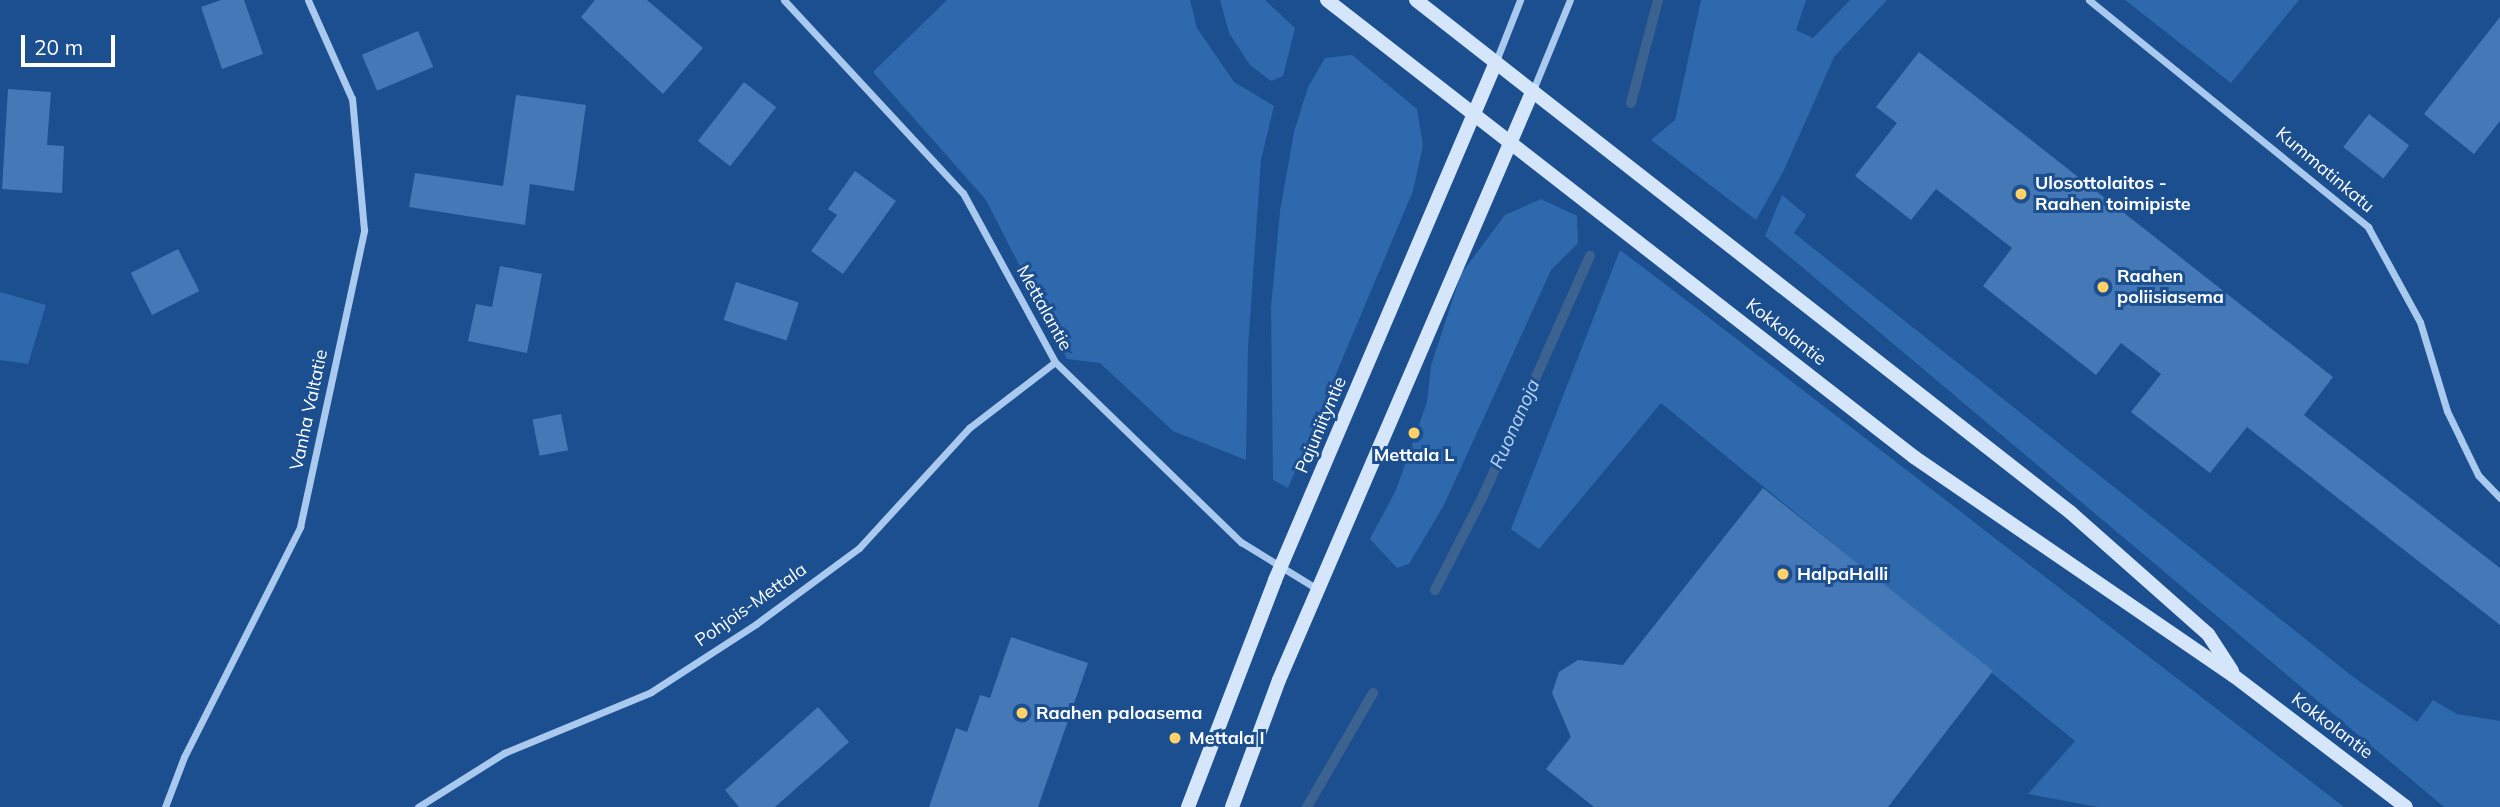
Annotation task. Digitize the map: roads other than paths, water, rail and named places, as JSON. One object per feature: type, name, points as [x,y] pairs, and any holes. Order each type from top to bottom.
[{"type":"main road","name":"Kokkolantie","points":[[1327,0],[1913,457],[2234,676],[2406,807]]},
{"type":"main road","name":"Kokkolantie","points":[[1416,0],[2070,512],[2208,634],[2234,676]]},
{"type":"main road","name":"Pajuniityntie","points":[[1188,807],[1281,567],[1496,62]]},
{"type":"main road","points":[[1232,807],[1279,680],[1533,90]]},
{"type":"street","name":"Vanha Valtatie","points":[[165,807],[184,757],[300,527],[364,230],[352,99],[308,0]]},
{"type":"street","name":"Mettalantie","points":[[784,0],[963,194],[1055,362],[1169,477],[1241,542],[1319,590]]},
{"type":"street","points":[[1496,62],[1520,0]]},
{"type":"street","points":[[1533,90],[1570,0]]},
{"type":"street","name":"Kummatinkatu","points":[[2090,0],[2368,227],[2420,322],[2447,411],[2478,475],[2500,498]]},
{"type":"street","name":"Pohjois-Mettala","points":[[418,807],[504,753],[651,692],[756,624],[859,548],[969,428],[1055,362]]},
{"type":"waterway","name":"Ruonanoja","points":[[1631,103],[1658,0]]},
{"type":"waterway","name":"Ruonanoja","points":[[1435,590],[1483,496],[1590,256]]},
{"type":"waterway","name":"Ruonanoja","points":[[1307,807],[1373,693]]},
{"type":"place","name":"Ulosottolaitos - Raahen toimipiste","points":[[2021,194]]},
{"type":"place","name":"Raahen poliisiasema","points":[[2103,287]]},
{"type":"place","name":"Mettala L","points":[[1414,433]]},
{"type":"place","name":"HalpaHalli","points":[[1783,574]]},
{"type":"place","name":"Raahen paloasema","points":[[1022,713]]},
{"type":"place","name":"Mettala I","points":[[1175,738]]}]
